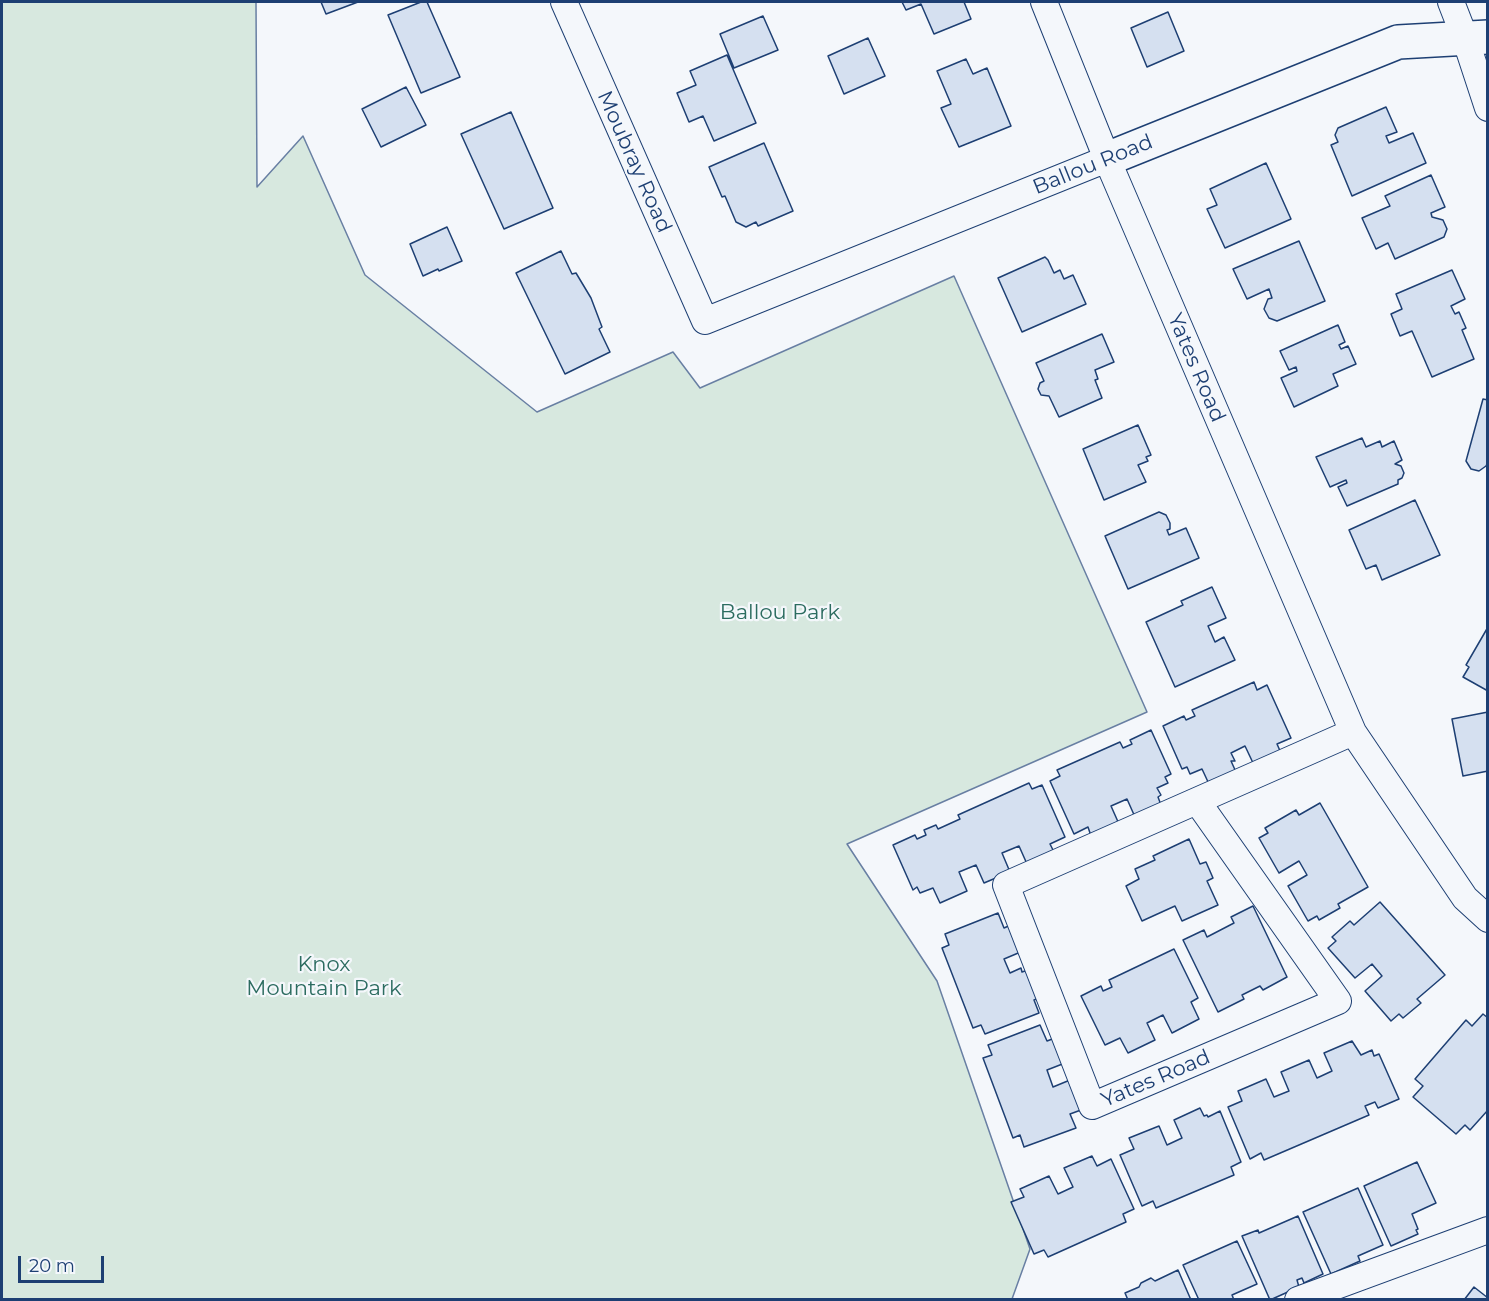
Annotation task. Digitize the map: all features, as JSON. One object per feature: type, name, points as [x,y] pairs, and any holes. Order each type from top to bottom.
[{"type":"street","name":"Moubray Road","points":[[564,2],[705,321]]},
{"type":"street","name":"Yates Road","points":[[1044,2],[1107,159],[1353,732],[1464,898],[1488,919]]},
{"type":"street","points":[[1451,2],[1477,37],[1488,108]]},
{"type":"street","name":"Ballou Road","points":[[705,321],[1398,42],[1477,37]]},
{"type":"street","name":"Yates Road","points":[[1197,801],[1338,1001],[1092,1106],[1006,885],[1353,732]]},
{"type":"street","points":[[1298,1299],[1488,1230]]},
{"type":"green space","points":[[2,2],[256,2],[257,187],[303,136],[365,275],[537,412],[673,352],[700,388],[954,276],[1147,712],[847,844],[937,981],[1030,1249],[1012,1299],[2,1300]]},
{"type":"building","points":[[321,2],[358,2],[326,14]]},
{"type":"building","points":[[421,2],[427,2],[460,77],[421,93],[388,15]]},
{"type":"building","points":[[902,2],[964,2],[971,19],[934,34],[921,4],[906,10]]},
{"type":"building","points":[[1168,12],[1184,51],[1147,67],[1131,28]]},
{"type":"building","points":[[763,16],[778,50],[734,68],[720,34]]},
{"type":"building","points":[[868,38],[885,76],[844,94],[828,56]]},
{"type":"building","points":[[727,55],[756,123],[714,141],[703,116],[689,122],[677,93],[696,85],[690,71]]},
{"type":"building","points":[[966,59],[973,74],[987,68],[1011,126],[959,147],[941,108],[951,104],[937,71]]},
{"type":"building","points":[[406,87],[426,125],[381,147],[362,109]]},
{"type":"building","points":[[1386,107],[1397,132],[1386,136],[1389,143],[1413,133],[1426,163],[1352,196],[1331,145],[1338,142],[1335,135],[1338,128]]},
{"type":"building","points":[[511,112],[553,208],[504,229],[461,134]]},
{"type":"building","points":[[764,143],[793,211],[758,226],[756,222],[746,227],[736,222],[709,167]]},
{"type":"building","points":[[1266,163],[1291,219],[1225,248],[1207,209],[1217,205],[1210,189]]},
{"type":"building","points":[[1431,175],[1445,207],[1431,213],[1432,217],[1443,220],[1447,229],[1444,237],[1395,259],[1388,243],[1376,249],[1362,218],[1390,206],[1385,196]]},
{"type":"building","points":[[447,227],[462,261],[423,276],[410,244]]},
{"type":"building","points":[[1299,241],[1325,301],[1277,321],[1269,318],[1264,309],[1268,299],[1272,298],[1269,289],[1247,299],[1233,269]]},
{"type":"building","points":[[561,251],[572,274],[576,273],[591,298],[602,327],[599,329],[610,352],[565,374],[516,273]]},
{"type":"building","points":[[1045,257],[1054,273],[1060,270],[1064,279],[1073,275],[1086,304],[1022,332],[998,278]]},
{"type":"building","points":[[1452,270],[1465,299],[1451,306],[1455,314],[1459,312],[1466,328],[1462,330],[1474,359],[1432,377],[1412,331],[1400,336],[1391,314],[1402,309],[1396,294]]},
{"type":"building","points":[[1338,325],[1345,342],[1339,345],[1341,349],[1348,346],[1356,364],[1333,374],[1338,386],[1294,407],[1281,378],[1297,371],[1296,367],[1289,370],[1280,351]]},
{"type":"building","points":[[1102,334],[1114,362],[1095,370],[1098,379],[1095,380],[1102,398],[1059,417],[1049,396],[1041,395],[1038,389],[1040,383],[1044,381],[1036,363]]},
{"type":"building","points":[[1483,399],[1488,400],[1488,462],[1479,471],[1471,469],[1466,461]]},
{"type":"building","points":[[1138,425],[1151,455],[1146,457],[1148,461],[1138,465],[1146,482],[1104,500],[1083,449]]},
{"type":"building","points":[[1362,438],[1366,447],[1380,441],[1382,447],[1394,441],[1402,460],[1395,464],[1401,466],[1404,473],[1398,480],[1398,484],[1347,506],[1338,487],[1347,483],[1346,480],[1330,487],[1316,457]]},
{"type":"building","points":[[1415,500],[1440,555],[1382,580],[1376,565],[1366,569],[1349,530]]},
{"type":"building","points":[[1159,512],[1166,515],[1170,523],[1170,529],[1167,530],[1169,535],[1186,528],[1199,558],[1128,589],[1105,536]]},
{"type":"building","points":[[1212,587],[1226,618],[1208,626],[1215,642],[1224,637],[1235,660],[1175,687],[1146,622],[1183,605],[1181,601]]},
{"type":"building","points":[[1488,627],[1488,691],[1463,677],[1469,667],[1466,665]]},
{"type":"building","points":[[1254,682],[1257,690],[1267,685],[1291,738],[1277,744],[1281,753],[1254,765],[1245,746],[1231,753],[1235,761],[1231,761],[1236,772],[1209,784],[1202,769],[1190,774],[1187,767],[1182,769],[1163,726],[1184,716],[1186,720],[1195,716],[1192,710]]},
{"type":"building","points":[[1488,712],[1488,771],[1463,776],[1452,719]]},
{"type":"building","points":[[1151,730],[1171,774],[1165,777],[1168,783],[1157,788],[1161,795],[1158,797],[1161,805],[1135,817],[1127,799],[1111,806],[1119,824],[1091,836],[1088,827],[1074,834],[1050,781],[1060,776],[1057,770],[1120,742],[1123,748],[1132,744],[1130,740]]},
{"type":"building","points":[[1029,783],[1032,789],[1042,785],[1065,837],[1050,844],[1054,852],[1027,864],[1019,846],[1002,853],[1010,872],[984,883],[976,865],[959,872],[967,891],[940,903],[933,888],[920,893],[917,887],[913,890],[893,845],[915,835],[917,839],[926,835],[924,830],[936,825],[938,829],[960,819],[958,815]]},
{"type":"building","points":[[1320,803],[1368,887],[1338,904],[1340,908],[1319,920],[1317,916],[1308,921],[1288,886],[1307,875],[1299,861],[1279,873],[1259,838],[1268,833],[1265,828],[1296,810],[1299,815]]},
{"type":"building","points":[[1189,839],[1200,864],[1206,862],[1213,878],[1207,881],[1218,905],[1182,921],[1175,906],[1142,921],[1126,886],[1139,879],[1135,869],[1155,860],[1153,856]]},
{"type":"building","points":[[1380,902],[1445,975],[1417,999],[1421,1003],[1403,1018],[1399,1014],[1391,1021],[1365,991],[1382,976],[1372,964],[1355,978],[1328,948],[1336,941],[1332,937],[1350,921],[1354,925]]},
{"type":"building","points":[[1253,906],[1287,977],[1263,990],[1260,986],[1242,995],[1244,999],[1218,1012],[1183,940],[1204,930],[1207,937],[1234,923],[1231,917]]},
{"type":"building","points":[[998,913],[1004,928],[1013,924],[1023,951],[1004,959],[1010,973],[1021,968],[1022,972],[1031,969],[1042,997],[1034,1000],[1039,1013],[985,1034],[981,1025],[973,1028],[942,948],[949,945],[945,934]]},
{"type":"building","points":[[1174,949],[1198,998],[1191,1002],[1199,1019],[1172,1033],[1163,1015],[1147,1023],[1155,1040],[1128,1053],[1120,1038],[1105,1045],[1081,996],[1101,986],[1103,991],[1112,987],[1109,980]]},
{"type":"building","points":[[1483,1014],[1488,1018],[1488,1110],[1470,1130],[1465,1125],[1456,1134],[1413,1097],[1423,1086],[1415,1079],[1466,1020],[1472,1026]]},
{"type":"building","points":[[1040,1025],[1047,1041],[1055,1038],[1065,1063],[1047,1070],[1053,1087],[1070,1080],[1081,1110],[1070,1114],[1076,1128],[1024,1147],[1020,1135],[1013,1138],[983,1058],[992,1055],[988,1045]]},
{"type":"building","points":[[1352,1041],[1361,1055],[1372,1050],[1374,1056],[1379,1054],[1399,1099],[1378,1108],[1375,1102],[1365,1106],[1369,1115],[1264,1160],[1261,1153],[1250,1159],[1228,1107],[1242,1101],[1238,1091],[1266,1079],[1274,1097],[1289,1091],[1281,1072],[1309,1060],[1317,1078],[1332,1071],[1324,1053]]},
{"type":"building","points":[[1200,1108],[1204,1116],[1208,1117],[1220,1111],[1241,1162],[1231,1167],[1234,1175],[1156,1208],[1153,1201],[1142,1206],[1120,1155],[1134,1149],[1129,1138],[1159,1126],[1167,1145],[1182,1138],[1174,1120]]},
{"type":"building","points":[[1092,1156],[1097,1166],[1111,1159],[1134,1209],[1123,1214],[1126,1222],[1048,1257],[1044,1250],[1034,1254],[1011,1202],[1024,1197],[1020,1189],[1049,1176],[1058,1194],[1073,1187],[1064,1168]]},
{"type":"building","points":[[1417,1162],[1436,1203],[1412,1214],[1418,1234],[1391,1246],[1364,1186]]},
{"type":"building","points":[[1358,1188],[1383,1245],[1358,1256],[1360,1261],[1331,1274],[1303,1212]]},
{"type":"building","points":[[1298,1216],[1323,1274],[1304,1283],[1302,1278],[1297,1280],[1299,1287],[1270,1300],[1242,1236],[1258,1230],[1259,1233]]},
{"type":"building","points":[[1237,1241],[1257,1284],[1232,1295],[1234,1300],[1199,1300],[1183,1265]]},
{"type":"building","points":[[1178,1270],[1191,1300],[1128,1300],[1125,1293],[1139,1287],[1141,1283],[1151,1278],[1155,1281]]},
{"type":"building","points":[[1474,1287],[1488,1298],[1488,1300],[1464,1300]]},
{"type":"park label","name":"Ballou Park","points":[[780,613]]},
{"type":"park label","name":"Knox Mountain Park","points":[[324,977]]}]
